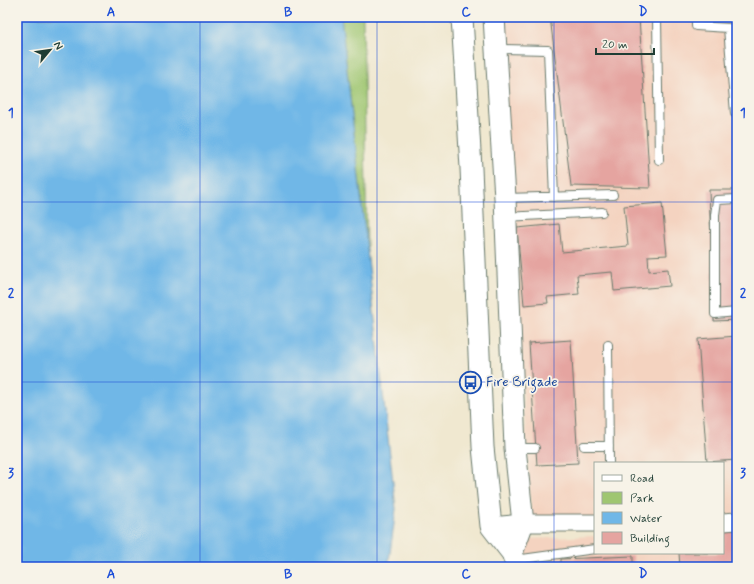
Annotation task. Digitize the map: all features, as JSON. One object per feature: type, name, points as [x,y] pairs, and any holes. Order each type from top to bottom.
[{"type":"street","points":[[462,17],[483,448],[491,526],[514,560]]},
{"type":"street","points":[[494,17],[511,356],[525,448],[523,523],[514,560]]},
{"type":"street","points":[[474,242],[506,241]]},
{"type":"street","points":[[478,357],[511,356]]},
{"type":"street","points":[[483,448],[525,448]]},
{"type":"street","points":[[724,522],[737,521]]},
{"type":"street","points":[[491,526],[523,523],[594,523]]},
{"type":"lane","points":[[657,17],[660,160]]},
{"type":"lane","points":[[696,17],[696,26],[728,28],[735,113],[737,113]]},
{"type":"lane","points":[[496,49],[548,50],[554,197]]},
{"type":"lane","points":[[504,207],[554,197],[613,195]]},
{"type":"lane","points":[[737,199],[717,200],[715,214],[715,314],[737,312]]},
{"type":"lane","points":[[504,207],[602,212]]},
{"type":"lane","points":[[608,346],[609,462]]},
{"type":"lane","points":[[584,446],[609,446]]},
{"type":"lane","points":[[514,560],[531,556],[594,549]]},
{"type":"shaded area","points":[[502,17],[737,17],[737,516],[724,517],[724,462],[594,462],[594,522],[532,525],[511,226]]},
{"type":"shaded area","points":[[594,536],[594,554],[724,554],[737,567],[529,567],[526,558],[526,539]]},
{"type":"green space","points":[[341,17],[363,17],[367,248]]},
{"type":"water","points":[[17,17],[341,17],[396,509],[388,567],[17,567]]},
{"type":"building","points":[[550,17],[639,17],[650,188],[571,186]]},
{"type":"building","points":[[709,190],[737,190],[737,320],[714,321]]},
{"type":"building","points":[[662,203],[667,255],[648,256],[649,271],[668,269],[670,286],[614,291],[612,272],[577,275],[579,294],[547,297],[548,303],[524,305],[517,228],[559,224],[562,252],[628,246],[624,206]]},
{"type":"building","points":[[737,336],[737,460],[707,462],[698,339]]},
{"type":"building","points":[[571,340],[578,463],[537,465],[529,343]]},
{"type":"building","points":[[737,530],[737,567],[680,567],[679,554],[724,554],[724,531]]},
{"type":"building","points":[[633,556],[633,567],[561,567],[561,559]]},
{"type":"place","name":"Fire Brigade","points":[[470,382]]}]
